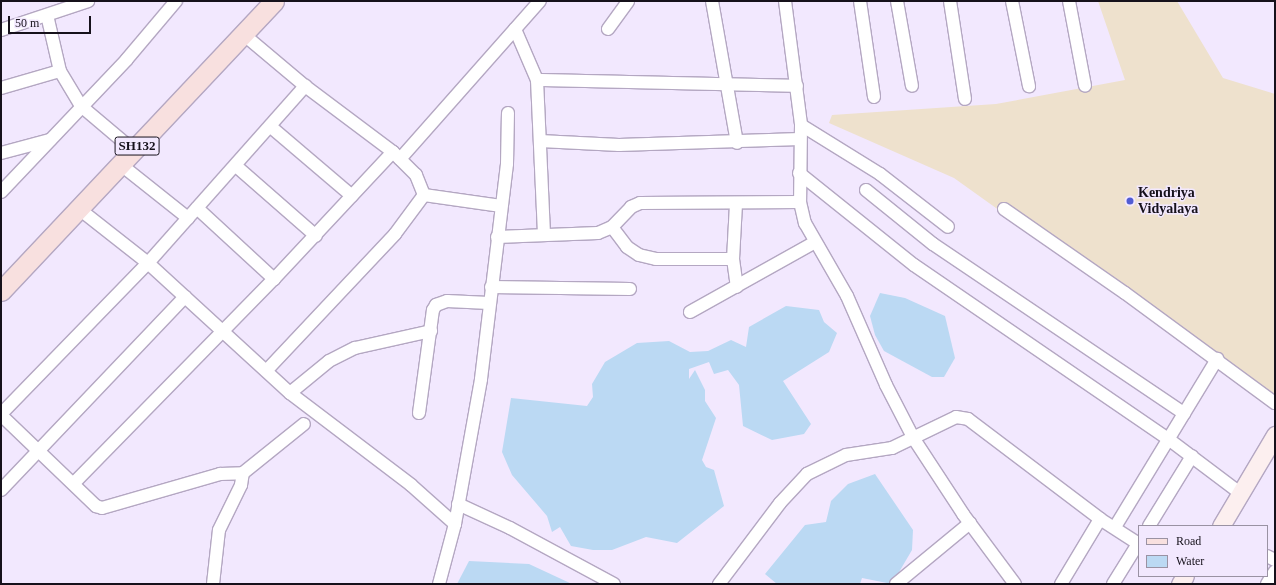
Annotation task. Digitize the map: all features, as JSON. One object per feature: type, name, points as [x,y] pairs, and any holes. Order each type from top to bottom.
[{"type":"main road","name":"SH132","points":[[1,291],[274,1]]},
{"type":"street","points":[[1,30],[47,16],[88,1]]},
{"type":"street","points":[[1,192],[127,59],[166,6],[176,1]]},
{"type":"street","points":[[74,483],[316,236],[352,196],[397,155],[540,1]]},
{"type":"street","points":[[608,29],[628,1]]},
{"type":"street","points":[[712,1],[737,142]]},
{"type":"street","points":[[785,1],[801,126],[799,173],[800,202],[805,223],[847,296],[914,439],[970,523],[1015,584]]},
{"type":"street","points":[[860,1],[874,97]]},
{"type":"street","points":[[897,1],[912,86]]},
{"type":"street","points":[[950,1],[965,99]]},
{"type":"street","points":[[1012,1],[1029,86]]},
{"type":"street","points":[[1068,1],[1086,86]]},
{"type":"street","points":[[47,16],[60,71],[81,106],[133,150]]},
{"type":"street","points":[[515,29],[537,80],[544,235]]},
{"type":"street","points":[[243,34],[305,86],[397,155],[416,175],[424,195]]},
{"type":"street","points":[[1,88],[60,71]]},
{"type":"street","points":[[537,80],[727,86],[797,86]]},
{"type":"street","points":[[304,424],[243,473],[220,474],[102,508],[96,506],[74,483],[1,415],[148,263],[270,128],[305,86]]},
{"type":"street","points":[[439,584],[455,524],[481,379],[500,206],[507,164],[508,113]]},
{"type":"street","points":[[801,126],[880,174],[948,227]]},
{"type":"street","points":[[270,128],[352,196]]},
{"type":"street","points":[[540,141],[619,145],[800,139]]},
{"type":"street","points":[[1,153],[50,140]]},
{"type":"street","points":[[120,164],[188,218]]},
{"type":"street","points":[[236,166],[316,236]]},
{"type":"street","points":[[799,173],[914,265],[1167,438],[1240,493]]},
{"type":"street","points":[[866,190],[933,244],[1184,413]]},
{"type":"street","points":[[424,195],[500,206]]},
{"type":"street","points":[[267,370],[395,234],[424,195]]},
{"type":"street","points":[[497,237],[598,233],[612,227],[631,207],[640,203],[736,204],[800,202]]},
{"type":"street","points":[[736,204],[733,259],[737,287]]},
{"type":"street","points":[[78,208],[148,263],[184,297],[267,370],[290,393],[411,485],[455,524]]},
{"type":"street","points":[[197,208],[274,279]]},
{"type":"street","points":[[1004,209],[1217,359],[1275,403]]},
{"type":"street","points":[[612,227],[627,247],[639,255],[656,259],[733,259]]},
{"type":"street","points":[[690,312],[816,242]]},
{"type":"street","points":[[491,288],[630,289]]},
{"type":"street","points":[[1,490],[184,297]]},
{"type":"street","points":[[420,413],[433,310],[442,302],[490,303]]},
{"type":"street","points":[[290,393],[329,361],[355,348],[431,331]]},
{"type":"street","points":[[1115,527],[1167,438],[1217,359]]},
{"type":"street","points":[[719,584],[780,503],[807,474],[846,455],[892,448],[914,439],[956,417],[968,418],[1100,519],[1138,542]]},
{"type":"street","points":[[1221,525],[1275,435]]},
{"type":"street","points":[[1150,525],[1192,456]]},
{"type":"street","points":[[213,584],[218,530],[241,486],[243,473]]},
{"type":"street","points":[[458,504],[510,528],[614,584]]},
{"type":"street","points":[[1061,584],[1100,519]]},
{"type":"street","points":[[896,584],[970,523]]},
{"type":"street","points":[[1113,584],[1138,545]]},
{"type":"street","points":[[1267,584],[1275,571]]},
{"type":"shaded area","name":"Kendriya Vidyalaya","points":[[1098,1],[1177,1],[1223,78],[1275,94],[1274,407],[954,178],[829,123],[832,115],[996,104],[1125,80]]},
{"type":"water","points":[[880,293],[905,298],[945,316],[955,358],[944,377],[932,377],[884,351],[875,335],[870,316]]},
{"type":"water","points":[[786,306],[819,310],[824,322],[837,333],[829,352],[783,381],[811,424],[804,434],[772,440],[743,426],[739,385],[728,370],[714,374],[709,362],[689,369],[689,379],[695,370],[705,390],[705,401],[716,418],[702,460],[706,467],[714,470],[724,506],[677,543],[646,537],[612,550],[593,550],[571,546],[560,527],[552,532],[547,516],[512,475],[502,452],[511,398],[587,406],[593,397],[592,384],[605,362],[637,343],[669,341],[690,352],[708,351],[731,340],[746,347],[749,327]]},
{"type":"water","points":[[875,474],[913,530],[912,550],[892,584],[862,578],[860,584],[777,584],[765,574],[805,525],[826,522],[831,501],[848,484]]},
{"type":"water","points":[[469,561],[529,564],[572,584],[457,584]]},
{"type":"place","name":"Kendriya Vidyalaya","points":[[1130,201]]}]
